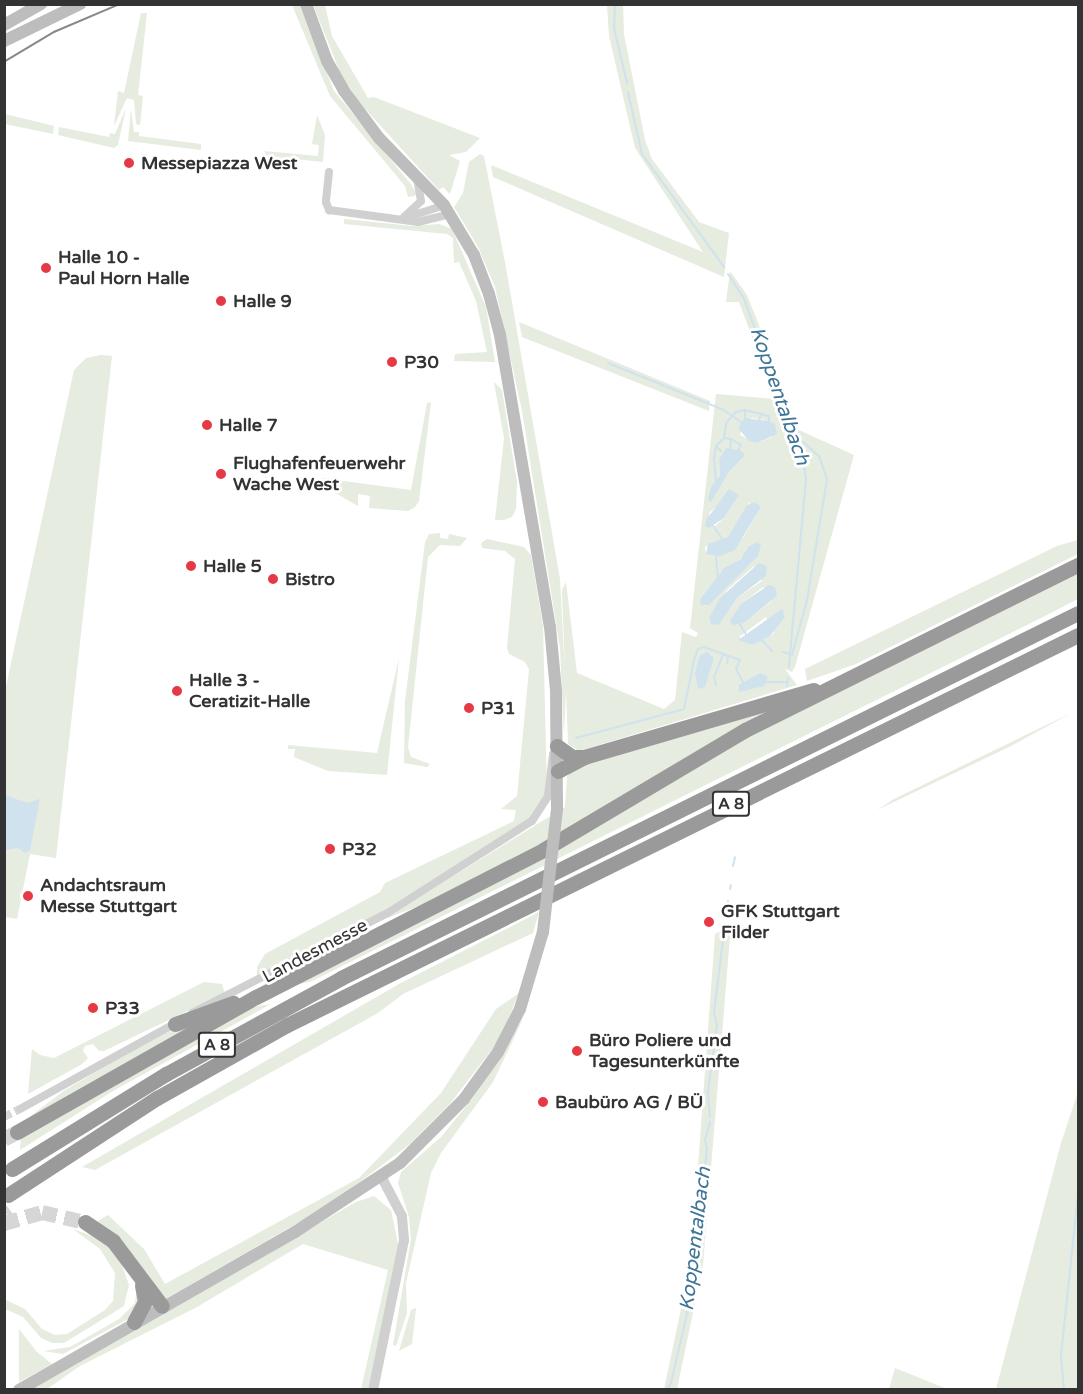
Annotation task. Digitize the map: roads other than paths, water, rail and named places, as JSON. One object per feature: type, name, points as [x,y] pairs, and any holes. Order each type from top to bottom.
[{"type":"highway","points":[[17,1132],[256,997],[543,850],[720,744],[831,686],[1078,565]]},
{"type":"highway","name":"A 8","points":[[12,1169],[157,1079],[341,978],[1078,613]]},
{"type":"highway","name":"A 8","points":[[8,1201],[40,1173],[157,1098],[324,1006],[1078,635]]},
{"type":"highway","points":[[558,771],[584,757],[791,694],[831,686]]},
{"type":"highway","points":[[557,746],[572,757],[584,757]]},
{"type":"highway","points":[[174,1024],[256,997]]},
{"type":"highway","points":[[85,1222],[112,1241],[141,1282],[162,1306]]},
{"type":"highway","points":[[134,1322],[145,1301],[141,1282]]},
{"type":"main road","points":[[4,25],[41,4]]},
{"type":"main road","points":[[4,41],[80,4]]},
{"type":"main road","points":[[19,1389],[295,1232],[381,1176],[428,1138],[464,1099],[498,1052],[519,1009],[543,932],[557,810],[558,771],[548,616],[498,326],[474,255],[447,210],[380,138],[344,91],[327,61],[306,4]]},
{"type":"street","points":[[329,172],[326,202],[329,210],[404,217],[447,210]]},
{"type":"street","points":[[404,217],[421,201],[416,176]]},
{"type":"street","name":"Landesmesse","points":[[21,1108],[201,1007],[389,912],[532,821],[548,796],[551,758],[557,746]]},
{"type":"street","points":[[373,1389],[404,1240],[402,1216],[381,1176]]},
{"type":"water","points":[[745,418],[775,424],[777,434],[757,443],[749,441],[738,428]]},
{"type":"water","points":[[726,448],[741,451],[745,455],[729,472],[711,502],[708,500],[711,487],[720,475],[719,460]]},
{"type":"water","points":[[729,489],[739,495],[724,518],[709,528],[705,526],[706,520]]},
{"type":"water","points":[[755,502],[761,507],[735,550],[720,556],[706,554],[708,544],[728,537],[747,505]]},
{"type":"water","points":[[757,542],[761,545],[758,556],[709,605],[701,605],[700,599],[724,568],[741,559],[748,547]]},
{"type":"water","points":[[759,563],[767,566],[766,576],[737,598],[719,625],[711,624],[709,618],[720,598]]},
{"type":"water","points":[[769,585],[775,587],[777,596],[744,623],[732,625],[730,620],[742,603]]},
{"type":"water","points":[[782,609],[785,617],[770,636],[753,645],[738,640]]},
{"type":"water","points":[[707,652],[714,658],[705,687],[698,689],[695,673],[700,655]]},
{"type":"water","points":[[760,673],[768,677],[764,686],[739,692],[739,685]]},
{"type":"water","points":[[5,795],[27,803],[40,799],[30,850],[25,853],[18,848],[5,850]]},
{"type":"waterway","name":"Koppentalbach","points":[[615,4],[614,28],[627,83]]},
{"type":"waterway","name":"Koppentalbach","points":[[628,92],[642,154],[724,267]]},
{"type":"waterway","name":"Koppentalbach","points":[[728,274],[744,299],[803,459],[806,479],[789,667]]},
{"type":"waterway","points":[[608,363],[722,409],[743,423]]},
{"type":"waterway","points":[[745,410],[745,418]]},
{"type":"waterway","points":[[716,482],[714,460],[716,446],[724,438],[726,423],[736,412],[745,410],[769,416],[769,421]]},
{"type":"waterway","points":[[759,421],[761,413]]},
{"type":"waterway","points":[[792,655],[807,600],[827,479],[819,456],[795,435]]},
{"type":"waterway","points":[[724,438],[731,439],[730,449]]},
{"type":"waterway","points":[[731,439],[741,445],[738,450]]},
{"type":"waterway","points":[[716,446],[721,451]]},
{"type":"waterway","points":[[713,526],[723,540]]},
{"type":"waterway","points":[[716,556],[718,577]]},
{"type":"waterway","points":[[739,623],[746,634]]},
{"type":"waterway","points":[[762,640],[772,651]]},
{"type":"waterway","points":[[576,738],[684,709],[698,649],[704,647],[740,660],[736,669],[743,682]]},
{"type":"waterway","name":"Koppentalbach","points":[[783,652],[791,654]]},
{"type":"waterway","points":[[716,685],[714,677],[723,655]]},
{"type":"waterway","points":[[727,663],[728,657]]},
{"type":"waterway","name":"Koppentalbach","points":[[787,686],[788,678]]},
{"type":"waterway","points":[[765,682],[788,682]]},
{"type":"waterway","name":"Koppentalbach","points":[[733,866],[735,857]]},
{"type":"waterway","name":"Koppentalbach","points":[[730,889],[731,885]]},
{"type":"waterway","name":"Koppentalbach","points":[[727,908],[728,901]]},
{"type":"waterway","name":"Koppentalbach","points":[[710,1117],[708,1092],[717,1025],[714,1013],[724,931]]},
{"type":"waterway","name":"Koppentalbach","points":[[666,1390],[671,1383],[694,1283],[707,1149],[705,1140],[710,1122]]},
{"type":"waterway","points":[[1064,1390],[1061,1356],[1078,1195]]},
{"type":"tunnel","points":[[4,1117],[20,1109]]},
{"type":"tunnel","points":[[4,1139],[17,1132]]},
{"type":"tunnel","points":[[4,1210],[8,1207]]},
{"type":"tunnel","points":[[4,1223],[42,1212],[85,1222]]},
{"type":"tram line","points":[[4,62],[54,32],[120,4]]},
{"type":"place","name":"Messepiazza West","points":[[129,163]]},
{"type":"place","name":"Halle 10 - Paul Horn Halle","points":[[46,268]]},
{"type":"place","name":"Halle 9","points":[[221,301]]},
{"type":"place","name":"P30","points":[[392,362]]},
{"type":"place","name":"Halle 7","points":[[207,425]]},
{"type":"place","name":"Flughafenfeuerwehr Wache West","points":[[221,474]]},
{"type":"place","name":"Halle 5","points":[[191,566]]},
{"type":"place","name":"Bistro","points":[[273,579]]},
{"type":"place","name":"Halle 3 - Ceratizit-Halle","points":[[177,691]]},
{"type":"place","name":"P31","points":[[469,708]]},
{"type":"place","name":"P32","points":[[330,849]]},
{"type":"place","name":"Andachtsraum Messe Stuttgart","points":[[28,896]]},
{"type":"place","name":"GFK Stuttgart Filder","points":[[709,922]]},
{"type":"place","name":"P33","points":[[93,1008]]},
{"type":"place","name":"Büro Poliere und Tagesunterkünfte","points":[[577,1051]]},
{"type":"place","name":"Baubüro AG / BÜ","points":[[543,1102]]}]
